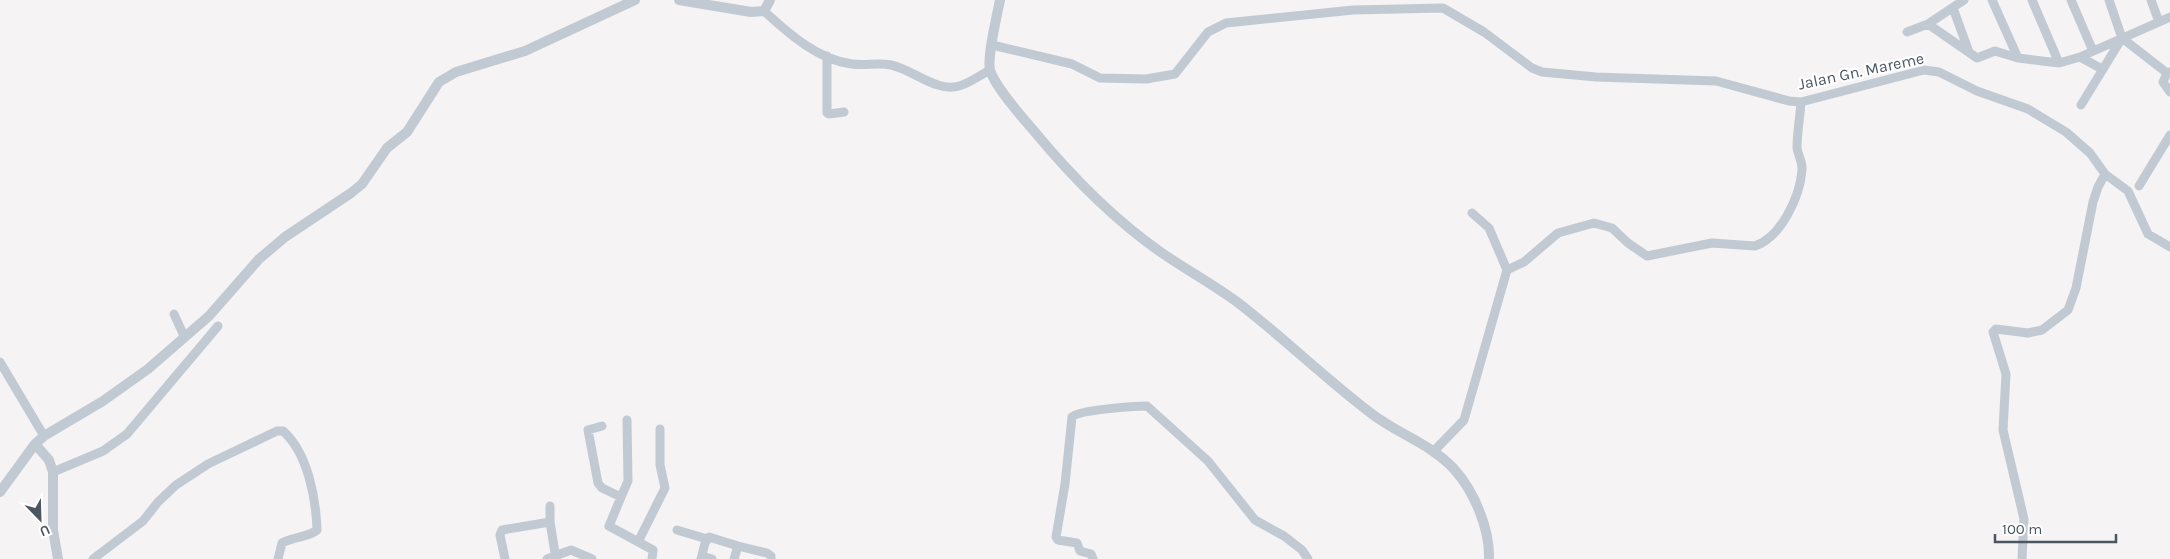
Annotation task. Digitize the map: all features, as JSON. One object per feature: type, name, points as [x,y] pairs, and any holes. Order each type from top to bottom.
[{"type":"street","points":[[0,492],[44,436],[103,401],[148,369],[209,316],[259,259],[362,184],[387,148],[407,132],[439,82],[456,72],[525,51],[635,0]]},
{"type":"street","points":[[679,0],[751,12],[764,11],[791,35],[827,56],[850,64],[892,65],[947,87],[964,84],[990,70]]},
{"type":"street","points":[[764,11],[770,0]]},
{"type":"street","points":[[1000,0],[992,45],[990,70],[1013,105],[1059,162],[1111,214],[1162,253],[1241,305],[1374,416],[1434,451],[1461,477],[1474,501],[1486,532],[1489,559]]},
{"type":"street","points":[[1907,32],[1928,24],[1964,0]]},
{"type":"street","points":[[1992,0],[2018,58]]},
{"type":"street","points":[[2032,0],[2059,63]]},
{"type":"street","points":[[2071,0],[2093,51]]},
{"type":"street","points":[[2109,0],[2122,38],[2169,72],[2163,82],[2170,92]]},
{"type":"street","points":[[2151,0],[2159,22]]},
{"type":"street","name":"Jalan Gn. Mareme","points":[[992,45],[1072,64],[1100,78],[1146,79],[1175,74],[1208,32],[1226,23],[1353,10],[1436,7],[1457,14],[1537,71],[1596,76],[1716,81],[1789,101],[1801,102],[1931,70],[1977,91],[2028,109],[2054,123],[2090,153],[2105,174],[2131,195],[2148,234],[2170,248]]},
{"type":"street","points":[[1953,8],[1969,52]]},
{"type":"street","points":[[1928,24],[1976,58],[1992,51],[2018,58],[2059,63],[2080,57],[2170,17]]},
{"type":"street","points":[[2081,105],[2122,38]]},
{"type":"street","points":[[827,56],[827,113],[844,112]]},
{"type":"street","points":[[2080,57],[2102,69]]},
{"type":"street","points":[[1508,270],[1524,262],[1558,233],[1594,222],[1612,228],[1628,243],[1647,256],[1712,243],[1756,246],[1761,244],[1774,234],[1794,202],[1796,195],[1802,172],[1797,146],[1801,102]]},
{"type":"street","points":[[2139,186],[2170,135]]},
{"type":"street","points":[[2022,559],[2024,519],[2003,430],[2006,374],[1992,332],[1996,329],[2028,333],[2042,330],[2068,310],[2076,288],[2093,202],[2105,174]]},
{"type":"street","points":[[1434,451],[1464,420],[1508,270],[1489,228],[1472,214]]},
{"type":"street","points":[[174,314],[184,336]]},
{"type":"street","points":[[54,472],[103,451],[126,434],[218,326]]},
{"type":"street","points":[[0,362],[44,436]]},
{"type":"street","points":[[1093,559],[1091,554],[1081,552],[1077,543],[1056,538],[1065,484],[1072,418],[1076,414],[1095,410],[1147,406],[1208,461],[1255,520],[1284,536],[1302,550],[1308,559]]},
{"type":"street","points":[[627,420],[628,481],[609,526],[654,551],[652,559]]},
{"type":"street","points":[[602,426],[588,430],[598,483],[602,488],[621,497]]},
{"type":"street","points":[[638,542],[664,488],[660,465],[660,429]]},
{"type":"street","points":[[93,559],[143,522],[158,502],[176,485],[208,464],[277,431],[282,431],[300,456],[310,480],[316,507],[317,530],[312,534],[292,537],[282,543],[278,559]]},
{"type":"street","points":[[36,444],[49,460],[54,472],[52,530],[58,559]]},
{"type":"street","points":[[550,506],[553,558],[571,550],[592,559]]},
{"type":"street","points":[[505,559],[500,536],[502,530],[550,522]]},
{"type":"street","points":[[678,530],[767,553],[771,556],[771,559]]},
{"type":"street","points":[[707,539],[701,558],[712,559]]},
{"type":"street","points":[[734,559],[738,546]]}]
